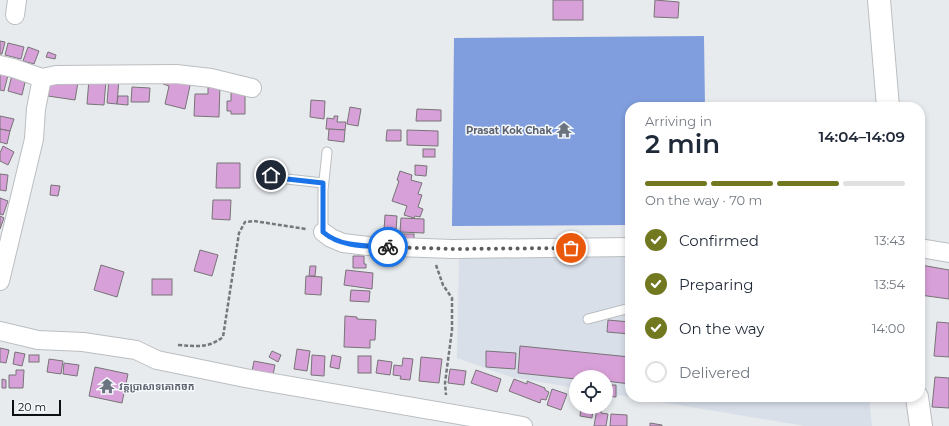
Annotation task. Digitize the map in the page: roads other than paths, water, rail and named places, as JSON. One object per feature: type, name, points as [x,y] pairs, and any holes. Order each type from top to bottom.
[{"type":"street","points":[[879,0],[888,102]]},
{"type":"street","points":[[0,65],[42,78],[56,75],[176,74],[211,78],[252,88]]},
{"type":"street","points":[[0,281],[34,138],[36,109],[42,78]]},
{"type":"street","points":[[323,232],[331,238],[343,243],[368,246],[440,248],[625,247]]},
{"type":"street","points":[[925,249],[949,253]]},
{"type":"street","points":[[0,331],[38,340],[82,342],[136,350],[157,360],[194,368],[344,396],[523,426]]},
{"type":"street","points":[[918,402],[921,426]]},
{"type":"lane","points":[[323,232],[323,183],[327,152]]},
{"type":"lane","points":[[271,175],[287,179],[323,183]]},
{"type":"lane","points":[[588,319],[625,309]]},
{"type":"water","points":[[704,36],[705,102],[625,102],[625,225],[452,226],[454,38]]},
{"type":"place","name":"Prasat Kok Chak","points":[[564,130]]},
{"type":"place","name":"វត្តប្រាសាទគោកចក","points":[[107,386]]}]
